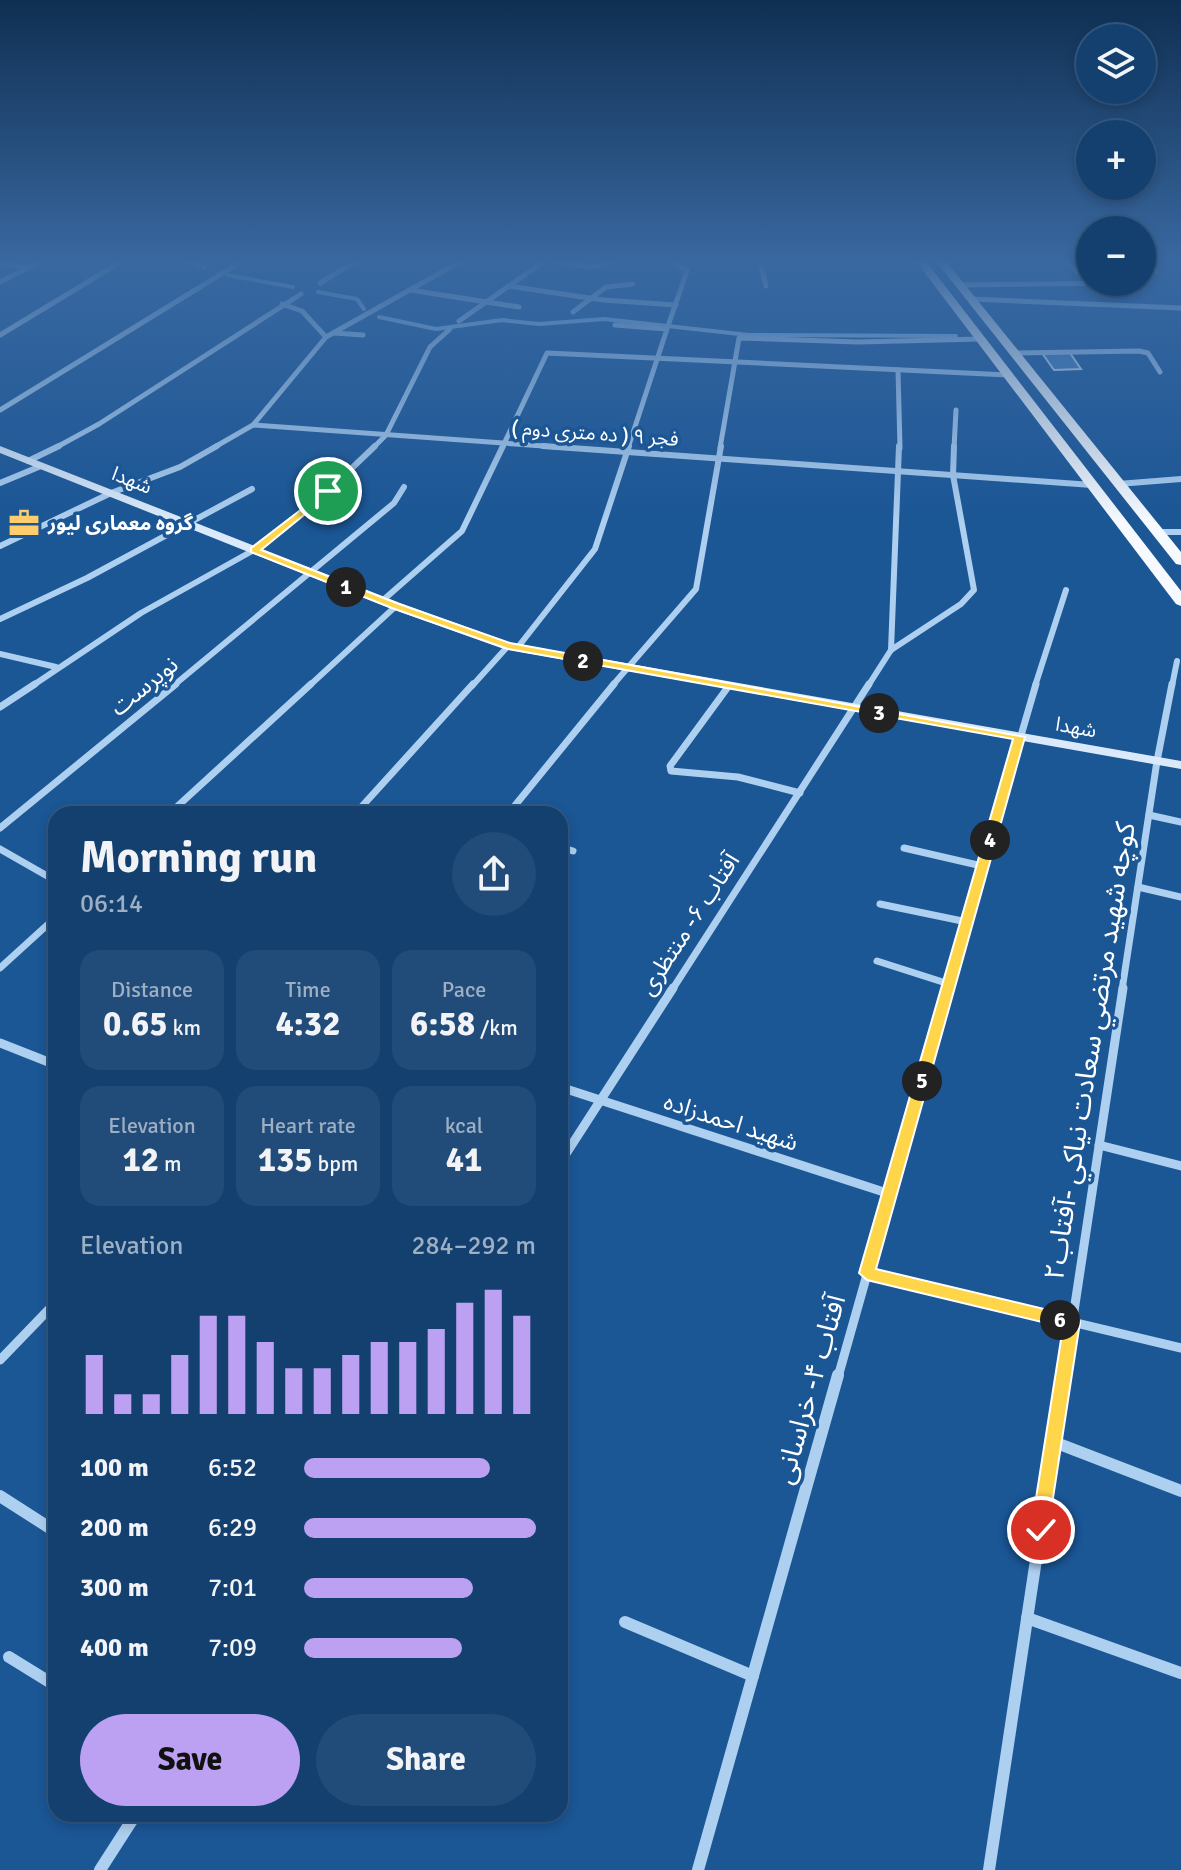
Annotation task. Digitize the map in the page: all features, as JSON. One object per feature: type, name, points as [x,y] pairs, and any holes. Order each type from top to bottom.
[{"type":"main road","points":[[986,347],[1181,601]]},
{"type":"main road","points":[[1009,347],[1181,561]]},
{"type":"main road","points":[[1035,409],[1058,407]]},
{"type":"main road","name":"شهدا","points":[[0,449],[382,601],[513,647],[1181,765]]},
{"type":"main road","points":[[1114,513],[1134,523],[1158,552],[1169,553],[1171,548]]},
{"type":"main road","points":[[1159,573],[1163,565],[1171,564],[1181,571]]},
{"type":"street","points":[[0,410],[102,347]]},
{"type":"street","points":[[28,461],[74,440],[216,347]]},
{"type":"street","points":[[0,546],[111,493],[180,467],[253,425],[317,347]]},
{"type":"street","points":[[0,707],[141,613],[254,550],[328,491],[386,435],[430,347]]},
{"type":"street","points":[[363,806],[513,647],[595,549],[659,347]]},
{"type":"street","points":[[515,806],[696,589],[737,347]]},
{"type":"street","points":[[1013,353],[1139,351],[1148,353],[1160,372]]},
{"type":"street","points":[[382,601],[462,531],[547,353],[1008,375]]},
{"type":"street","points":[[891,650],[900,471],[898,370]]},
{"type":"street","points":[[891,650],[961,604],[974,590],[953,475],[956,410]]},
{"type":"street","name":"فجر ۹ ( ده متری دوم )","points":[[253,425],[1092,485]]},
{"type":"street","points":[[0,483],[41,466]]},
{"type":"street","points":[[1118,484],[1181,479]]},
{"type":"street","name":"نوپرست","points":[[0,828],[394,503],[404,487]]},
{"type":"street","points":[[0,619],[252,489]]},
{"type":"street","points":[[1157,532],[1181,532]]},
{"type":"street","name":"آفتاب ۴- خراسانی","points":[[698,1870],[1019,737],[1066,590]]},
{"type":"street","points":[[178,806],[396,606]]},
{"type":"street","name":"آفتاب ۶- منتظری","points":[[568,1151],[891,650]]},
{"type":"street","points":[[0,654],[56,667]]},
{"type":"street","name":"كوچه شهيد مرتضي سعادت نياكي -آفتاب۲","points":[[989,1870],[1157,761],[1177,661]]},
{"type":"street","points":[[728,687],[670,766],[671,771],[738,777],[800,793]]},
{"type":"street","points":[[1149,815],[1181,822]]},
{"type":"street","points":[[904,848],[982,866]]},
{"type":"street","points":[[0,849],[48,876]]},
{"type":"street","points":[[568,849],[573,851]]},
{"type":"street","points":[[1138,887],[1181,897]]},
{"type":"street","points":[[880,904],[967,922]]},
{"type":"street","points":[[0,968],[48,924]]},
{"type":"street","points":[[877,961],[949,984]]},
{"type":"street","points":[[0,1043],[48,1062]]},
{"type":"street","name":"شهید احمدزاده","points":[[568,1090],[890,1194]]},
{"type":"street","points":[[1099,1145],[1181,1166]]},
{"type":"street","points":[[867,1273],[1181,1348]]},
{"type":"street","points":[[0,1360],[48,1310]]},
{"type":"street","points":[[1054,1442],[1181,1491]]},
{"type":"street","points":[[0,1496],[48,1527]]},
{"type":"street","points":[[1027,1618],[1181,1673]]},
{"type":"street","points":[[625,1622],[753,1676]]},
{"type":"street","points":[[9,1657],[48,1681]]},
{"type":"street","points":[[100,1870],[131,1822]]},
{"type":"building","points":[[1042,353],[1070,353],[1081,369],[1054,370]]},
{"type":"place","name":"گروه معماری لیور","points":[[24,523]]},
{"type":"route","points":[[328,491],[254,550],[508,646],[1019,737],[867,1273],[1072,1322],[1041,1530]]}]
